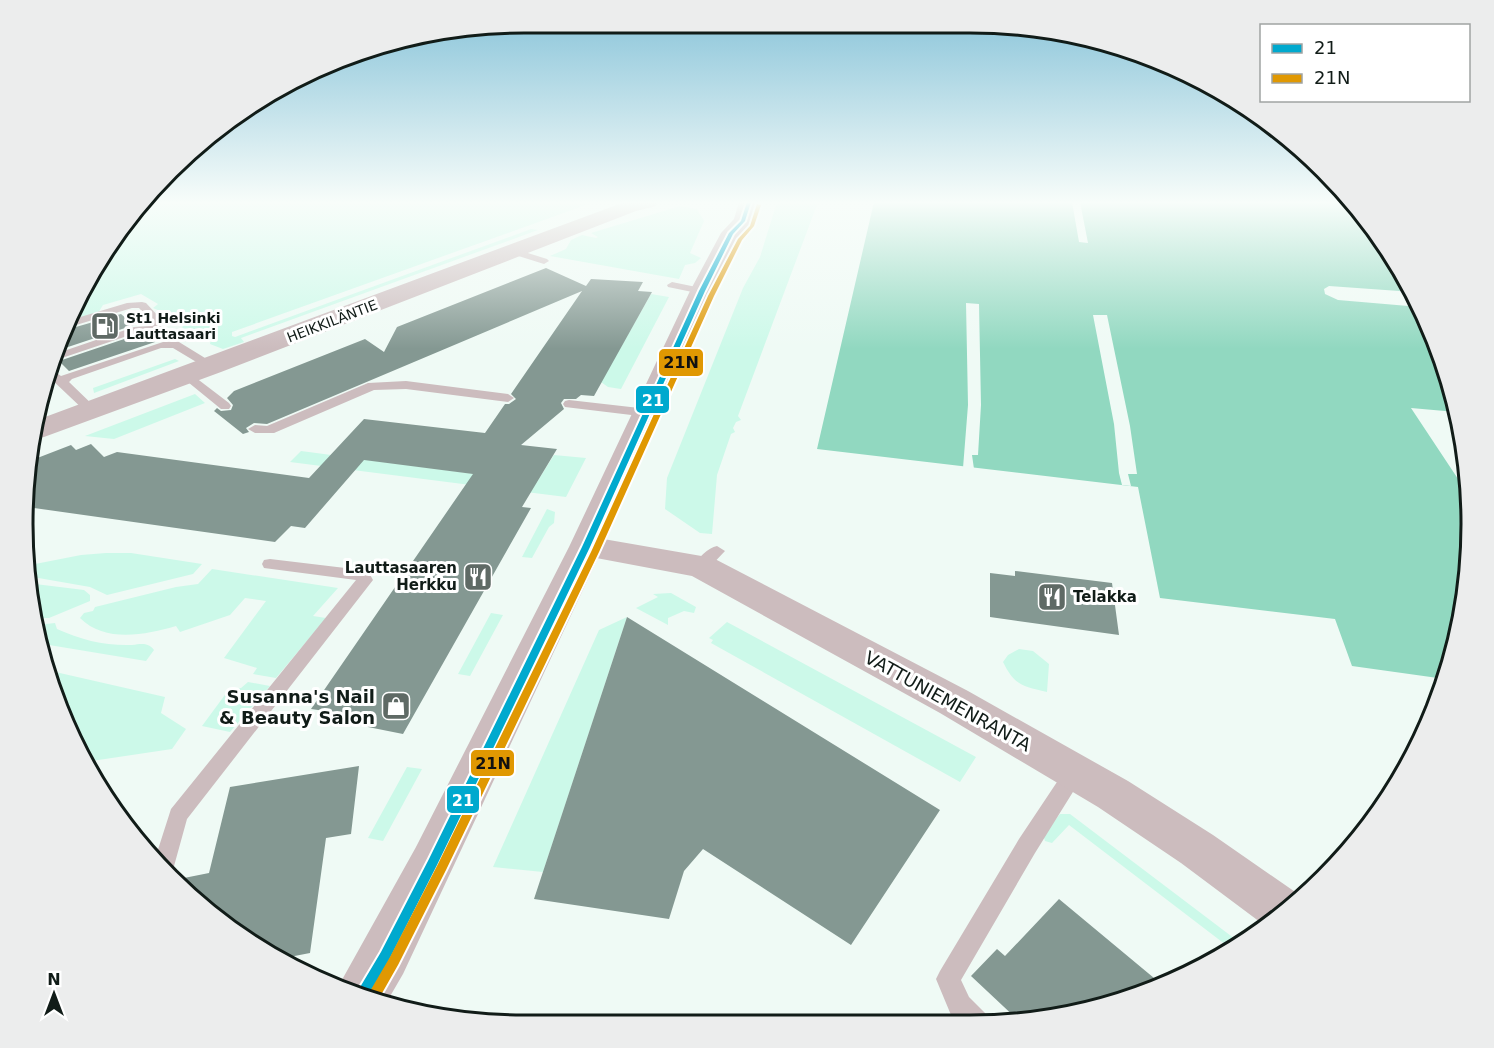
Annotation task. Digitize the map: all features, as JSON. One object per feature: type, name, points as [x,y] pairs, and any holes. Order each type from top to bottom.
[{"type":"street","points":[[365,989],[408,912],[586,547],[648,413],[687,288],[712,251]]},
{"type":"street","name":"HEIKKILÄNTIE","points":[[42,428],[515,252]]},
{"type":"street","name":"VATTUNIEMENRANTA","points":[[586,547],[709,558],[1113,794],[1197,849],[1277,907]]},
{"type":"lane","points":[[515,252],[544,261]]},
{"type":"lane","points":[[77,322],[131,305],[142,305],[157,321],[155,324],[159,329],[200,370],[225,406]]},
{"type":"lane","points":[[63,355],[138,329],[159,329]]},
{"type":"lane","points":[[61,383],[68,376],[150,348],[175,344]]},
{"type":"lane","points":[[56,378],[92,410]]},
{"type":"lane","points":[[255,429],[269,430],[372,386],[406,385],[508,398]]},
{"type":"lane","points":[[569,404],[648,413]]},
{"type":"lane","points":[[166,859],[178,815],[365,580],[362,575],[270,564]]},
{"type":"lane","points":[[969,1015],[960,1006],[948,979],[1074,772]]},
{"type":"shaded area","points":[[116,251],[458,251],[232,332],[232,336],[235,337],[471,251],[481,251],[241,338],[244,342],[223,349],[210,344],[211,340],[186,334],[182,330],[183,325],[163,321],[161,319],[166,316],[167,310],[160,311],[153,308],[158,304],[141,294],[103,305],[98,313],[78,319]]},
{"type":"shaded area","points":[[562,251],[691,251],[690,253],[701,258],[695,263],[685,265],[679,279],[550,256]]},
{"type":"shaded area","points":[[762,251],[800,251],[738,416],[741,420],[736,422],[733,428],[735,432],[731,434],[717,475],[712,534],[700,533],[665,509],[667,478],[743,288]]},
{"type":"shaded area","points":[[863,251],[1378,251],[1402,291],[1329,286],[1324,289],[1325,294],[1338,300],[1410,306],[1424,336],[1444,397],[1448,411],[1411,408],[1459,480],[1460,492],[1460,556],[1457,588],[1452,620],[1436,678],[1352,666],[1335,619],[1160,598],[1138,487],[817,449]]},
{"type":"shaded area","points":[[651,294],[669,297],[621,389],[608,387],[601,382]]},
{"type":"shaded area","points":[[175,359],[179,361],[94,393],[93,388]]},
{"type":"shaded area","points":[[195,394],[205,403],[114,439],[85,436]]},
{"type":"shaded area","points":[[301,451],[537,482],[554,455],[586,458],[566,497],[290,462]]},
{"type":"shaded area","points":[[547,509],[555,512],[554,523],[549,527],[532,558],[522,557]]},
{"type":"shaded area","points":[[131,553],[202,564],[193,574],[107,595],[90,587],[36,578],[35,564],[81,555]]},
{"type":"shaded area","points":[[212,569],[338,588],[313,616],[326,618],[276,678],[253,674],[257,668],[224,658],[266,601],[245,598],[230,615],[180,632],[176,626],[139,634],[113,634],[90,626],[80,618],[84,613],[93,611],[95,607],[176,587],[198,584]]},
{"type":"shaded area","points":[[37,584],[84,590],[90,595],[90,601],[49,618],[42,618]]},
{"type":"shaded area","points":[[671,593],[696,607],[694,613],[684,611],[668,618],[668,625],[636,608],[658,597],[653,594]]},
{"type":"shaded area","points":[[491,613],[503,615],[470,676],[458,674]]},
{"type":"shaded area","points":[[627,617],[543,872],[493,867],[599,630]]},
{"type":"shaded area","points":[[727,622],[976,757],[960,782],[711,643],[713,640],[709,638]]},
{"type":"shaded area","points":[[55,623],[57,629],[84,639],[113,644],[144,644],[154,650],[146,661],[48,645],[43,624]]},
{"type":"shaded area","points":[[1019,649],[1033,651],[1049,664],[1047,692],[1020,684],[1007,670],[1003,662],[1008,655]]},
{"type":"shaded area","points":[[56,672],[165,697],[161,713],[186,729],[172,749],[94,761],[70,712]]},
{"type":"shaded area","points":[[248,682],[270,686],[230,732],[202,726],[230,688],[241,688]]},
{"type":"shaded area","points":[[407,767],[422,769],[383,841],[368,838]]},
{"type":"shaded area","points":[[1060,814],[1070,814],[1234,938],[1224,944],[1069,825],[1052,843],[1045,841],[1043,835]]},
{"type":"pier","points":[[966,303],[979,304],[981,405],[978,455],[972,455],[974,469],[963,468],[968,405]]},
{"type":"pier","points":[[1093,315],[1107,315],[1130,426],[1137,474],[1128,474],[1131,486],[1122,485],[1119,473],[1114,424]]},
{"type":"building","points":[[546,268],[586,286],[591,279],[643,282],[638,291],[652,292],[594,396],[581,395],[576,399],[564,399],[561,403],[564,409],[521,445],[557,449],[522,507],[531,508],[403,734],[348,723],[353,715],[311,709],[473,474],[364,460],[305,528],[291,526],[275,542],[34,508],[37,458],[71,445],[76,450],[91,444],[104,457],[117,452],[309,478],[364,419],[485,433],[505,404],[516,399],[511,394],[582,291],[267,424],[254,423],[246,428],[249,432],[243,434],[214,411],[217,408],[221,411],[231,410],[233,405],[227,398],[234,391],[365,339],[384,352],[397,327]]},
{"type":"building","name":"St1 Helsinki Lauttasaari","points":[[121,314],[134,325],[66,348],[74,328]]},
{"type":"building","points":[[139,334],[145,334],[155,342],[69,371],[60,362]]},
{"type":"building","name":"Telakka","points":[[1015,571],[1112,583],[1119,635],[990,617],[990,573],[1015,576]]},
{"type":"building","points":[[627,617],[940,810],[851,945],[703,849],[684,871],[669,919],[534,899]]},
{"type":"building","points":[[359,766],[351,834],[326,838],[310,953],[292,956],[278,949],[225,914],[184,878],[209,873],[230,787]]},
{"type":"building","points":[[1059,899],[1155,979],[1066,1006],[1011,1013],[971,976],[997,949],[1005,956]]},
{"type":"transit line","name":"21","points":[[365,989],[385,956],[433,862],[586,547],[722,251]]},
{"type":"transit line","name":"21N","points":[[376,992],[442,867],[595,552],[711,296],[734,251]]},
{"type":"place","name":"St1 Helsinki Lauttasaari","points":[[105,326]]},
{"type":"place","name":"Lauttasaaren Herkku","points":[[478,577]]},
{"type":"place","name":"Telakka","points":[[1052,597]]},
{"type":"place","name":"Susanna's Nail & Beauty Salon","points":[[396,706]]}]
